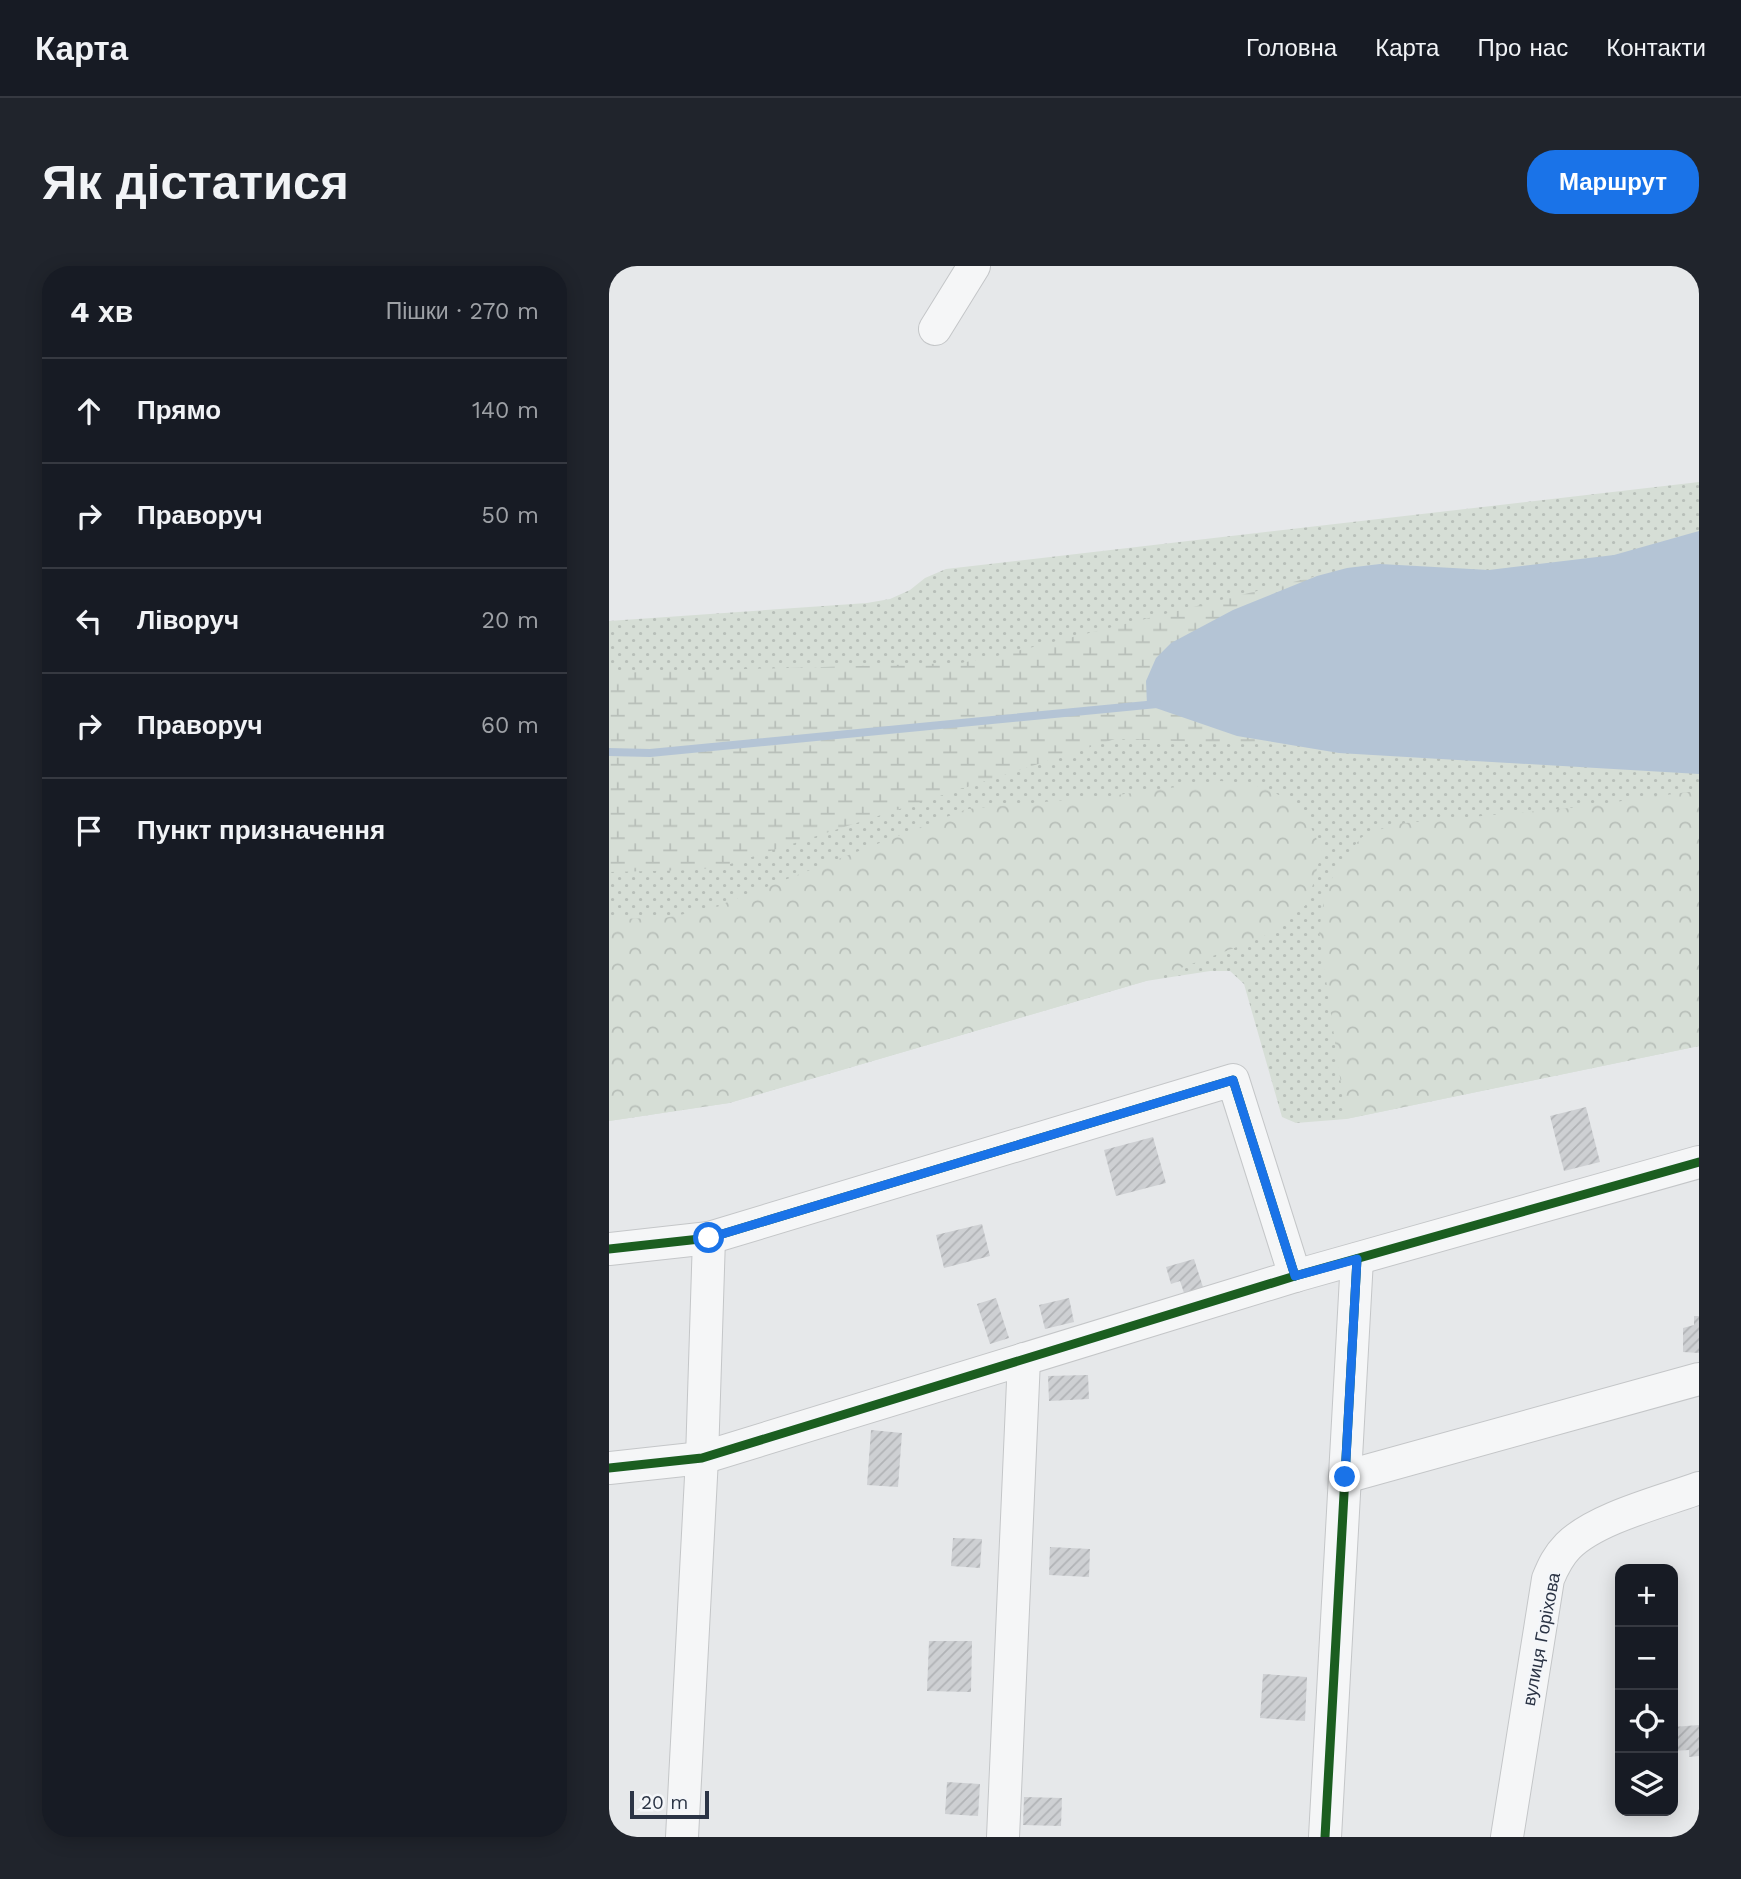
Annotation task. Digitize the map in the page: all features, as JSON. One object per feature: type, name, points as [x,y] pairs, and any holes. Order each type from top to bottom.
[{"type":"street","points":[[935,329],[974,266]]},
{"type":"street","points":[[609,1249],[709,1238],[1233,1080],[1295,1276]]},
{"type":"street","points":[[609,1468],[702,1458],[1295,1276],[1699,1162]]},
{"type":"street","points":[[682,1837],[702,1458],[709,1238]]},
{"type":"street","points":[[1325,1837],[1357,1259]]},
{"type":"street","points":[[1003,1837],[1024,1359]]},
{"type":"street","points":[[1345,1477],[1699,1379]]},
{"type":"street","name":"вулиця Горіхова","points":[[1507,1837],[1548,1579],[1555,1562],[1573,1542],[1599,1525],[1699,1488]]},
{"type":"green space","points":[[1699,482],[1699,1046],[1346,1119],[1296,1123],[1282,1117],[1244,984],[1230,971],[1210,971],[1146,981],[729,1103],[609,1121],[609,621],[867,603],[890,599],[946,569]]},
{"type":"green space","points":[[1317,576],[1261,639],[1294,745],[1115,739],[724,866],[696,870],[609,872],[609,673],[961,663]]},
{"type":"green space","points":[[1221,781],[1264,787],[1301,807],[1322,850],[1308,903],[1261,938],[1146,981],[729,1103],[609,1121],[609,919],[664,918],[710,909],[967,809],[1110,796]]},
{"type":"green space","points":[[1699,792],[1699,1046],[1346,1119],[1319,931],[1325,893],[1340,862],[1362,837],[1394,824],[1570,808]]},
{"type":"water","points":[[1699,531],[1699,774],[1339,753],[1237,736],[1147,705],[1146,681],[1156,658],[1171,643],[1233,610],[1317,576],[1347,568],[1380,564],[1489,570],[1614,555]]},
{"type":"building","points":[[1586,1107],[1600,1162],[1564,1171],[1550,1116]]},
{"type":"building","points":[[1153,1137],[1166,1183],[1116,1196],[1104,1150]]},
{"type":"building","points":[[982,1224],[990,1256],[944,1268],[936,1235]]},
{"type":"building","points":[[1194,1259],[1203,1287],[1184,1293],[1180,1281],[1171,1284],[1166,1267]]},
{"type":"building","points":[[996,1298],[1009,1338],[990,1344],[977,1304]]},
{"type":"building","points":[[1069,1298],[1074,1322],[1045,1329],[1039,1305]]},
{"type":"building","points":[[1694,1316],[1699,1316],[1699,1353],[1683,1352],[1683,1328],[1694,1325]]},
{"type":"building","points":[[1088,1375],[1089,1399],[1049,1401],[1048,1376]]},
{"type":"building","points":[[871,1430],[902,1433],[898,1487],[867,1485]]},
{"type":"building","points":[[953,1538],[982,1539],[980,1568],[951,1566]]},
{"type":"building","points":[[1050,1547],[1090,1549],[1089,1577],[1049,1575]]},
{"type":"building","points":[[929,1641],[972,1641],[971,1692],[927,1691]]},
{"type":"building","points":[[1263,1674],[1307,1677],[1305,1721],[1260,1718]]},
{"type":"building","points":[[1699,1725],[1699,1756],[1689,1757],[1689,1750],[1678,1751],[1678,1727]]},
{"type":"building","points":[[947,1782],[980,1784],[978,1816],[945,1814]]},
{"type":"building","points":[[1024,1797],[1062,1798],[1061,1826],[1023,1825]]},
{"type":"waterway","points":[[609,752],[650,753],[1157,704]]},
{"type":"cycle path","points":[[609,1249],[709,1238],[1233,1080],[1295,1276]]},
{"type":"cycle path","points":[[609,1468],[702,1458],[1295,1276],[1699,1162]]},
{"type":"cycle path","points":[[1325,1837],[1357,1259]]},
{"type":"route","points":[[709,1238],[1233,1080],[1295,1276],[1357,1259],[1345,1477]]}]
